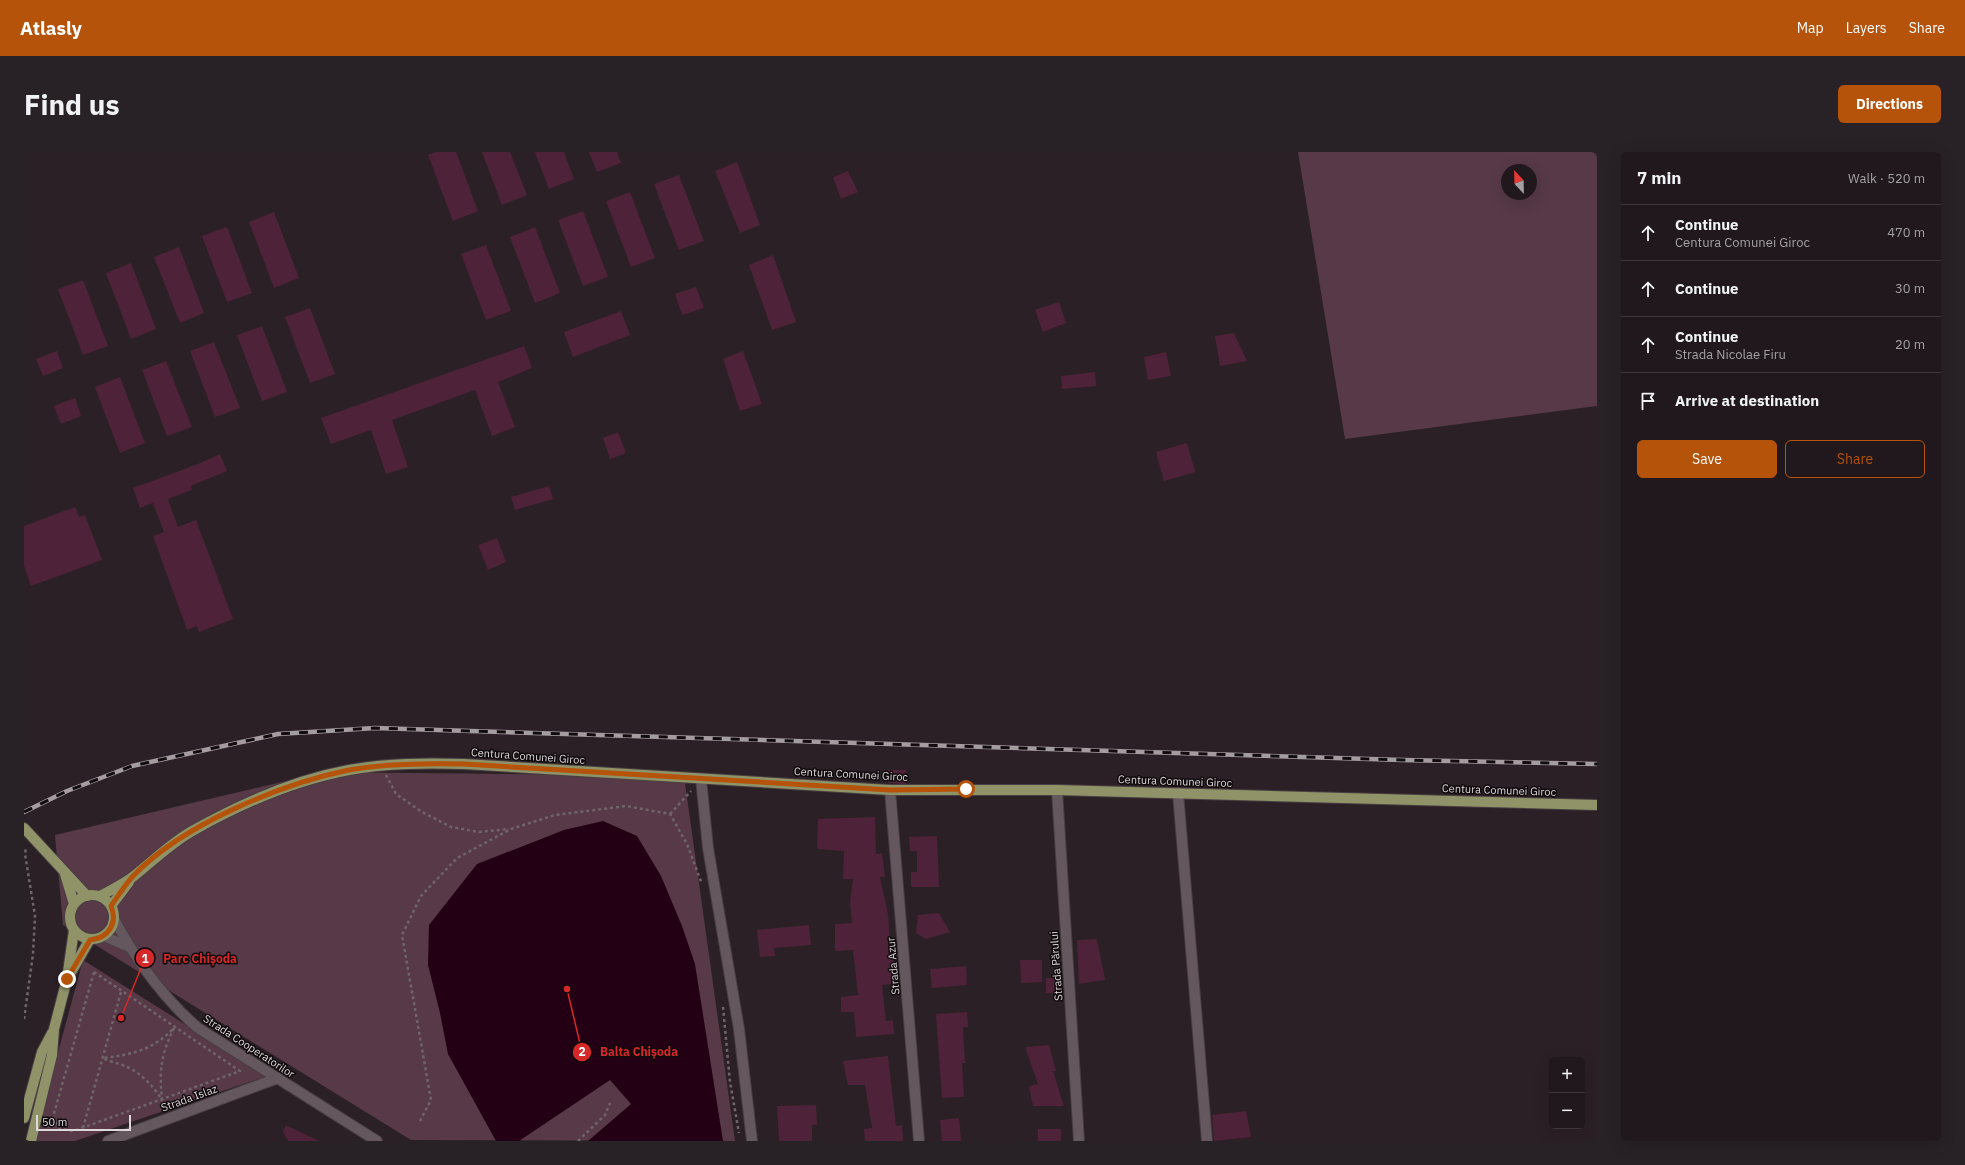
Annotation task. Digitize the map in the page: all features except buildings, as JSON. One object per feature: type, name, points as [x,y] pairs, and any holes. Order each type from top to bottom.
[{"type":"main road","name":"Centura Comunei Giroc","points":[[100,896],[132,877],[162,852],[194,830],[250,803],[316,778],[350,770],[415,763],[464,764],[890,790],[1057,790],[1597,805]]},
{"type":"main road","points":[[27,831],[87,896]]},
{"type":"main road","points":[[31,1141],[52,1055],[54,1029],[67,979],[74,930],[70,917],[74,904],[64,872]]},
{"type":"main road","name":"Centura Comunei Giroc","points":[[111,906],[132,877]]},
{"type":"main road","points":[[74,904],[87,896],[100,896],[111,906],[114,919],[112,926],[104,936],[90,940],[81,937],[74,930]]},
{"type":"main road","points":[[67,979],[90,940]]},
{"type":"main road","points":[[24,1118],[42,1052],[54,1029]]},
{"type":"street","points":[[701,779],[708,848],[739,1029],[752,1141]]},
{"type":"street","name":"Strada Azur","points":[[890,790],[919,1141]]},
{"type":"street","name":"Strada Părului","points":[[1057,790],[1079,1141]]},
{"type":"street","points":[[1178,793],[1207,1141]]},
{"type":"street","name":"Strada Cooperatorilor","points":[[114,919],[129,947],[176,1008],[198,1028],[377,1141]]},
{"type":"street","name":"Strada Cooperatorilor","points":[[104,936],[129,947]]},
{"type":"street","name":"Strada Islaz","points":[[108,1141],[278,1078]]},
{"type":"path","points":[[381,766],[396,794],[422,812],[450,827],[479,832],[511,829]]},
{"type":"path","points":[[670,814],[701,779]]},
{"type":"path","points":[[420,1121],[431,1100],[402,935],[422,896],[457,858],[511,829],[555,815],[626,806],[670,814]]},
{"type":"path","points":[[670,814],[687,844],[703,887]]},
{"type":"path","points":[[24,1019],[33,954],[35,916],[25,854],[27,831]]},
{"type":"path","points":[[94,972],[174,1028],[240,1071],[83,1128],[71,1131],[59,1128],[53,1117],[94,972]]},
{"type":"path","points":[[83,1128],[121,992]]},
{"type":"path","points":[[722,1000],[730,1082],[740,1139]]},
{"type":"path","points":[[103,1058],[127,1055],[142,1051],[167,1035],[174,1028]]},
{"type":"path","points":[[162,1100],[160,1066],[164,1049],[174,1028]]},
{"type":"path","points":[[103,1058],[127,1067],[145,1079],[162,1100]]},
{"type":"path","points":[[578,1141],[605,1115],[610,1103]]},
{"type":"shaded area","points":[[1298,152],[1597,152],[1597,406],[1345,439]]},
{"type":"shaded area","points":[[324,772],[684,776],[735,1141],[411,1140],[63,925],[55,835]]},
{"type":"shaded area","points":[[603,821],[637,836],[661,876],[682,926],[695,964],[723,1141],[588,1141],[631,1104],[610,1080],[519,1141],[496,1141],[448,1054],[428,965],[429,925],[477,864],[564,830]]},
{"type":"shaded area","points":[[83,960],[267,1076],[75,1141],[34,1141]]},
{"type":"railway","points":[[24,812],[67,791],[132,766],[278,734],[375,728],[1402,760],[1597,764]]},
{"type":"place","name":"Balta Chișoda","points":[[567,989]]},
{"type":"place","name":"Parc Chișoda","points":[[121,1018]]},
{"type":"route","points":[[67,979],[90,940],[100,938],[109,932],[114,919],[114,912],[111,906],[132,877],[162,852],[194,830],[270,794],[316,778],[350,770],[415,763],[464,764],[890,790],[966,789]]}]
